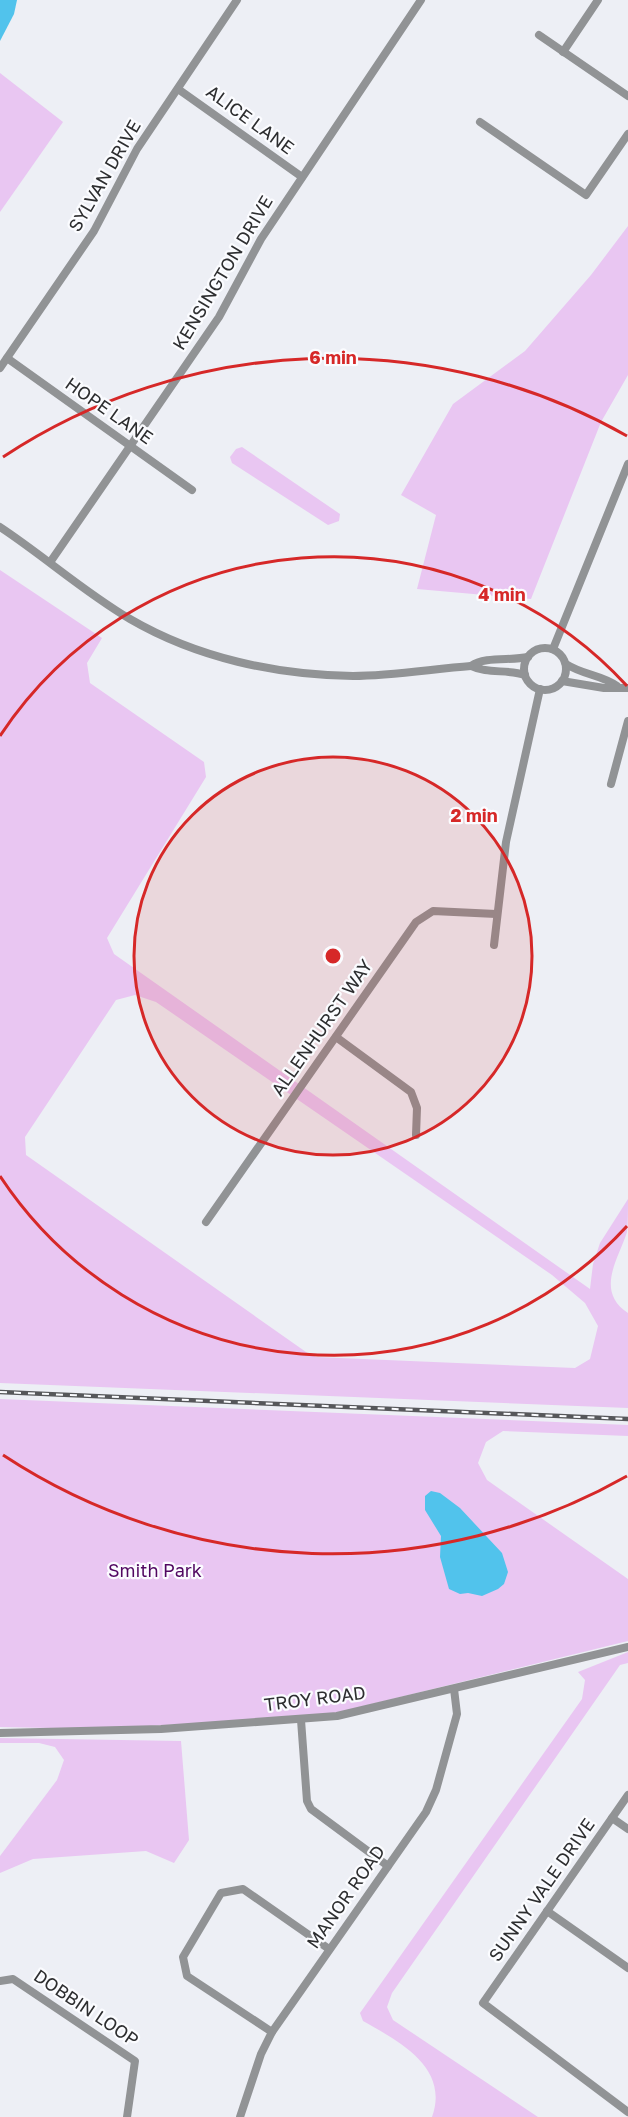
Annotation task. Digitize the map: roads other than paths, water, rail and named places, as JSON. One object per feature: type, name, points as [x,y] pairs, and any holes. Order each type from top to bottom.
[{"type":"street","name":"SYLVAN DRIVE","points":[[0,368],[94,231],[133,156],[237,0]]},
{"type":"street","name":"KENSINGTON DRIVE","points":[[51,561],[219,317],[261,239],[421,0]]},
{"type":"street","points":[[563,52],[598,0]]},
{"type":"street","points":[[539,35],[628,96]]},
{"type":"street","name":"ALICE LANE","points":[[178,89],[302,177]]},
{"type":"street","points":[[480,122],[586,195],[628,134]]},
{"type":"street","name":"HOPE LANE","points":[[7,358],[192,490]]},
{"type":"street","points":[[553,649],[628,464]]},
{"type":"street","points":[[0,526],[129,619],[171,640],[228,661],[307,673],[354,676],[471,666],[480,670],[507,670],[525,675],[532,685],[540,689],[554,687],[562,681],[566,664]]},
{"type":"street","points":[[471,666],[478,661],[528,657],[539,649],[553,649],[561,655],[566,664],[586,676],[610,680],[617,686]]},
{"type":"street","points":[[525,675],[528,657]]},
{"type":"street","points":[[562,681],[604,688],[617,686],[628,688]]},
{"type":"street","points":[[494,945],[506,842],[540,689]]},
{"type":"street","points":[[611,784],[628,721]]},
{"type":"street","name":"ALLENHURST WAY","points":[[206,1222],[416,922],[425,915],[445,910],[496,915]]},
{"type":"street","points":[[336,1037],[411,1092],[417,1108],[416,1135]]},
{"type":"street","name":"TROY ROAD","points":[[0,1733],[161,1729],[301,1720],[359,1712],[628,1647]]},
{"type":"street","name":"MANOR ROAD","points":[[240,2117],[261,2054],[272,2032],[426,1812],[436,1790],[457,1714],[454,1689]]},
{"type":"street","points":[[301,1720],[307,1801],[311,1809],[388,1866]]},
{"type":"street","name":"SUNNY VALE DRIVE","points":[[628,1795],[483,2003],[628,2112]]},
{"type":"street","points":[[612,1818],[628,1829]]},
{"type":"street","points":[[272,2032],[188,1976],[183,1957],[221,1893],[243,1889],[329,1949]]},
{"type":"street","points":[[547,1911],[628,1968]]},
{"type":"street","name":"DOBBIN LOOP","points":[[0,1981],[13,1979],[135,2061],[127,2117]]},
{"type":"water","points":[[0,0],[17,0],[14,14],[0,41]]},
{"type":"water","points":[[431,1491],[440,1493],[460,1508],[502,1553],[508,1572],[504,1584],[498,1589],[482,1596],[460,1594],[449,1589],[440,1557],[441,1536],[425,1510],[425,1496]]},
{"type":"railway","points":[[0,1392],[628,1419]]},
{"type":"park label","name":"Smith Park","points":[[155,1571]]}]
